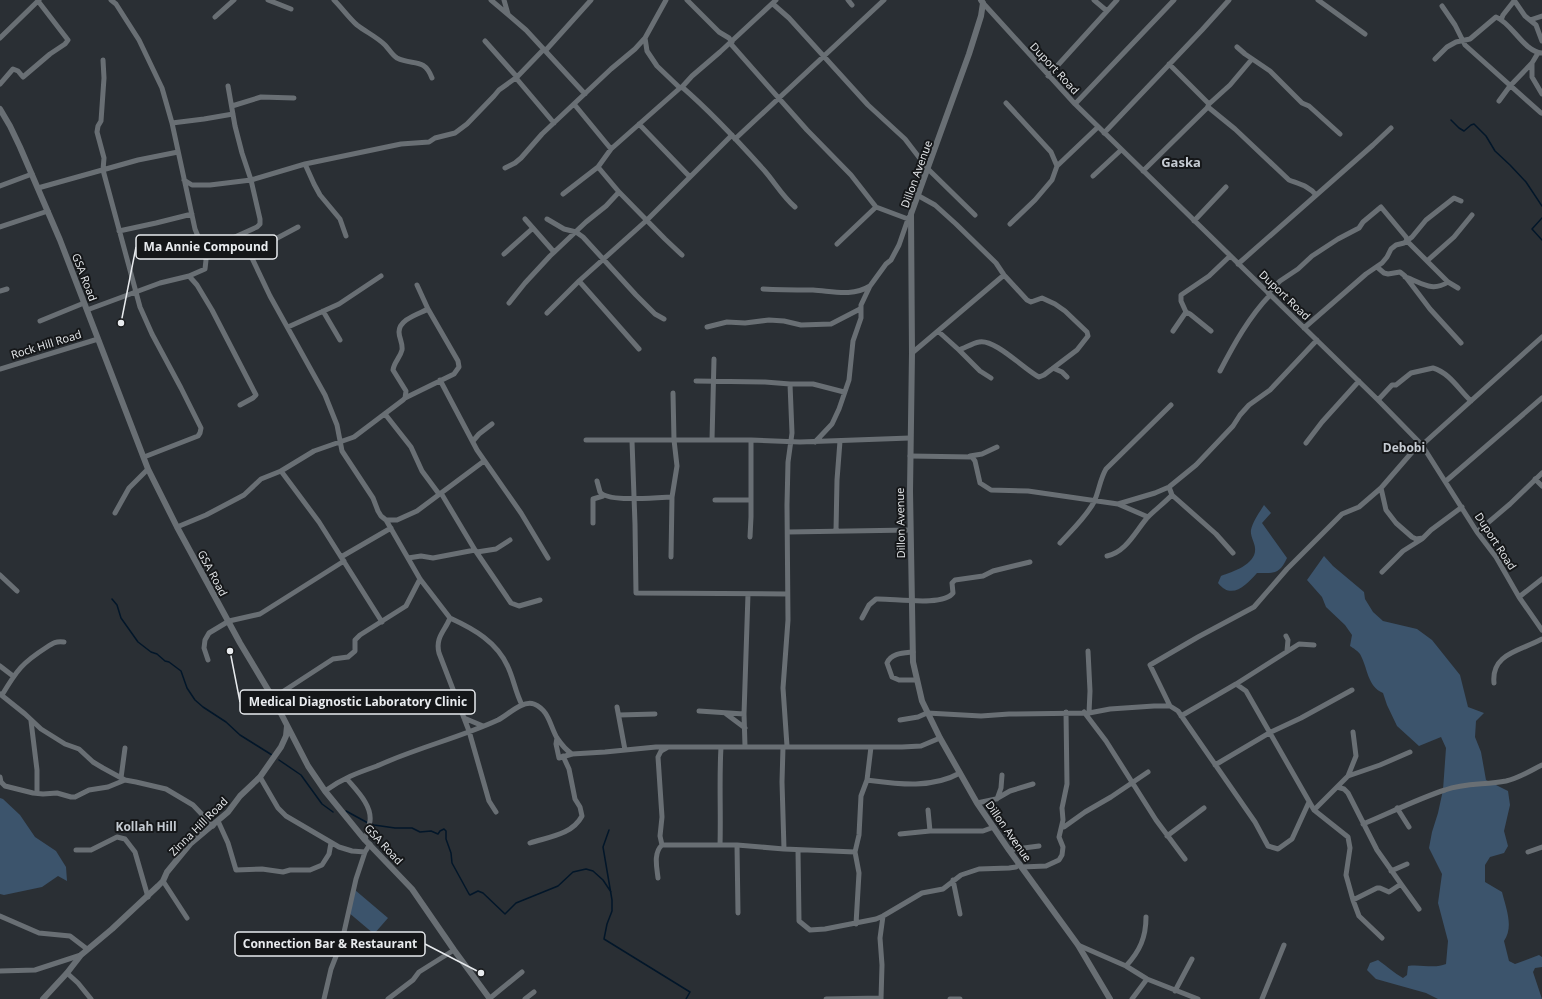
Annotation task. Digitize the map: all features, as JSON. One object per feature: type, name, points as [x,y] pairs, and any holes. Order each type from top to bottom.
[{"type":"street","points":[[0,38],[38,0],[68,40],[23,77],[18,71],[13,69],[0,84]]},
{"type":"street","points":[[87,310],[136,291],[188,276],[205,269],[206,260],[195,229],[172,124],[162,88],[139,40],[116,4],[111,0]]},
{"type":"street","points":[[215,17],[234,0]]},
{"type":"street","points":[[268,0],[291,9]]},
{"type":"street","points":[[334,0],[352,20],[384,44],[395,57],[424,65],[429,70],[432,78]]},
{"type":"street","points":[[491,0],[526,30],[585,94]]},
{"type":"street","points":[[504,0],[508,15]]},
{"type":"street","points":[[186,188],[192,185],[210,185],[251,180],[305,164],[401,144],[429,142],[435,138],[455,133],[467,124],[499,90],[516,78],[591,0]]},
{"type":"street","points":[[505,168],[521,158],[542,134],[611,69],[635,49],[645,38],[666,0]]},
{"type":"street","points":[[687,0],[719,32],[729,38],[778,98],[851,175],[876,207],[909,217],[899,245],[891,260],[886,264],[870,286],[860,309],[861,318],[853,342],[849,380],[844,392],[840,409],[832,424],[815,442]]},
{"type":"street","points":[[848,0],[852,5]]},
{"type":"street","points":[[547,313],[647,220],[675,190],[778,98],[884,0]]},
{"type":"street","points":[[1094,0],[1107,11]]},
{"type":"street","points":[[1048,76],[1116,0]]},
{"type":"street","points":[[1075,104],[1090,90],[1135,40],[1174,0]]},
{"type":"street","points":[[1104,133],[1228,0]]},
{"type":"street","points":[[1318,0],[1365,34]]},
{"type":"street","points":[[1501,20],[1514,0],[1525,16],[1536,25],[1542,41]]},
{"type":"street","points":[[563,194],[598,167],[611,149],[670,98],[692,76],[775,2],[868,105],[905,139],[928,169],[975,215]]},
{"type":"street","name":"Duport Road","points":[[982,2],[1075,104],[1359,381],[1421,444],[1446,481],[1477,532],[1496,557],[1519,597],[1542,630]]},
{"type":"street","name":"Dillon Avenue","points":[[982,2],[978,27],[969,54],[928,169],[909,217],[912,353],[910,530],[913,652],[916,680],[927,713],[977,803],[1078,945],[1110,999]]},
{"type":"street","points":[[1442,6],[1455,25],[1462,41],[1473,53],[1486,62],[1510,86],[1542,112]]},
{"type":"street","points":[[1530,20],[1542,16]]},
{"type":"street","points":[[1435,59],[1452,44],[1470,39],[1496,17],[1501,20],[1518,37],[1540,53],[1510,86],[1499,101]]},
{"type":"street","points":[[645,38],[647,51],[657,66],[681,88],[706,107],[772,179],[788,201],[795,207]]},
{"type":"street","points":[[485,41],[554,123]]},
{"type":"street","points":[[1237,46],[1252,59],[1270,71],[1302,103],[1309,106],[1340,134]]},
{"type":"street","points":[[1143,171],[1208,105],[1230,85],[1252,59]]},
{"type":"street","points":[[103,60],[104,78],[102,121],[96,132],[104,158],[103,170],[119,231],[146,321],[201,428],[198,436],[144,457]]},
{"type":"street","points":[[1532,63],[1532,77],[1542,94]]},
{"type":"street","points":[[1169,64],[1200,93],[1208,105],[1288,180],[1300,183],[1309,188],[1316,195]]},
{"type":"street","points":[[204,251],[241,235],[260,224],[251,180],[242,153],[228,86]]},
{"type":"street","points":[[232,106],[262,97],[294,98]]},
{"type":"street","points":[[1006,103],[1051,152],[1057,166]]},
{"type":"street","points":[[574,104],[611,149]]},
{"type":"street","name":"GSA Road","points":[[0,110],[10,126],[48,211],[148,469],[177,527],[240,644],[273,698],[308,766],[325,791],[368,842],[412,889],[490,999]]},
{"type":"street","points":[[172,124],[233,114]]},
{"type":"street","points":[[639,124],[690,177]]},
{"type":"street","points":[[1010,224],[1035,200],[1052,180],[1057,166],[1098,127]]},
{"type":"street","points":[[1238,264],[1374,145],[1391,128]]},
{"type":"street","points":[[1093,176],[1121,150]]},
{"type":"street","points":[[38,188],[138,160],[178,152]]},
{"type":"street","points":[[305,164],[320,195],[340,218],[346,236]]},
{"type":"street","points":[[598,167],[619,192],[665,240],[682,255]]},
{"type":"street","points":[[0,186],[32,174]]},
{"type":"street","points":[[184,180],[192,185]]},
{"type":"street","points":[[1194,221],[1226,187]]},
{"type":"street","points":[[509,303],[525,283],[554,252],[586,222],[606,206],[619,192]]},
{"type":"street","points":[[918,195],[935,205],[956,224],[996,263],[1004,275],[1026,300],[1031,302],[1042,298],[1055,304],[1065,310],[1087,332],[1088,336],[1086,341],[1077,350],[1044,375],[1039,377],[1030,373],[1012,356],[984,341],[959,350]]},
{"type":"street","points":[[1304,328],[1366,274],[1377,267],[1387,257],[1391,249],[1396,245],[1404,243],[1412,237],[1426,220],[1447,202],[1454,198],[1462,201]]},
{"type":"street","points":[[836,244],[876,207]]},
{"type":"street","points":[[1220,371],[1237,339],[1255,312],[1280,281],[1298,269],[1312,256],[1338,239],[1359,228],[1363,222],[1381,208],[1406,237],[1407,241],[1448,282],[1458,288]]},
{"type":"street","points":[[0,227],[48,211]]},
{"type":"street","points":[[119,231],[192,214]]},
{"type":"street","points":[[1427,260],[1454,237],[1472,215]]},
{"type":"street","points":[[525,219],[554,252]]},
{"type":"street","points":[[547,219],[564,229],[576,232],[590,244],[618,278],[655,314],[664,319]]},
{"type":"street","points":[[249,253],[298,227]]},
{"type":"street","points":[[504,254],[533,228]]},
{"type":"street","points":[[241,235],[270,296],[325,395],[337,425],[342,450],[373,498],[378,511],[391,528],[420,579],[450,618],[486,638],[497,649],[508,667],[516,694],[522,705]]},
{"type":"street","points":[[1212,331],[1186,312],[1181,301],[1181,295],[1209,276],[1230,256]]},
{"type":"street","points":[[1377,267],[1384,273],[1400,272],[1461,343]]},
{"type":"street","points":[[912,353],[939,332],[1004,275]]},
{"type":"street","points":[[188,276],[197,285],[212,310],[256,395],[240,405]]},
{"type":"street","points":[[288,327],[344,302],[381,276]]},
{"type":"street","points":[[1404,276],[1422,285],[1439,286],[1448,282]]},
{"type":"street","points":[[580,282],[639,349]]},
{"type":"street","points":[[177,527],[244,495],[261,479],[281,471],[314,450],[354,436],[405,398],[454,374],[460,365],[428,309],[417,284]]},
{"type":"street","points":[[1419,294],[1422,285]]},
{"type":"street","points":[[763,289],[812,290],[848,293],[864,290],[870,286]]},
{"type":"street","points":[[0,291],[7,289]]},
{"type":"street","points":[[40,321],[84,303]]},
{"type":"street","points":[[405,398],[406,391],[393,370],[394,364],[402,350],[399,332],[400,326],[404,321],[428,309]]},
{"type":"street","points":[[707,327],[726,322],[745,323],[769,320],[784,321],[801,325],[831,324],[860,309]]},
{"type":"street","points":[[323,311],[340,340]]},
{"type":"street","points":[[1173,331],[1186,312]]},
{"type":"street","points":[[939,332],[980,371],[991,378]]},
{"type":"street","points":[[1309,802],[1292,839],[1278,849],[1266,844],[1255,822],[1178,711],[1170,706],[1150,665],[1254,607],[1287,569],[1342,514],[1359,507],[1381,488],[1421,444],[1542,337]]},
{"type":"street","name":"Rock Hill Road","points":[[0,369],[98,339]]},
{"type":"street","points":[[1118,504],[1155,493],[1169,487],[1196,466],[1233,426],[1248,406],[1270,390],[1317,340]]},
{"type":"street","points":[[712,440],[714,359]]},
{"type":"street","points":[[1053,368],[1062,372],[1067,377]]},
{"type":"street","points":[[1378,400],[1392,385],[1396,385],[1412,373],[1433,368],[1452,380],[1460,391],[1471,401]]},
{"type":"street","points":[[440,380],[484,461],[521,513],[548,558]]},
{"type":"street","points":[[696,381],[813,384],[844,392]]},
{"type":"street","points":[[1306,443],[1322,422],[1359,381]]},
{"type":"street","points":[[784,850],[782,782],[785,746],[783,688],[788,642],[787,505],[788,462],[791,442],[790,384]]},
{"type":"street","points":[[671,557],[672,497],[677,466],[674,440],[673,392]]},
{"type":"street","points":[[1446,481],[1542,398]]},
{"type":"street","points":[[1060,543],[1087,513],[1095,500],[1102,476],[1106,469],[1171,404]]},
{"type":"street","points":[[384,414],[411,447],[422,472],[440,494],[511,603],[519,606],[540,600]]},
{"type":"street","points":[[473,441],[479,434],[492,424]]},
{"type":"street","points":[[586,440],[752,440],[815,442],[910,438]]},
{"type":"street","points":[[750,537],[752,440]]},
{"type":"street","points":[[632,441],[636,593],[678,594],[690,592],[787,594]]},
{"type":"street","points":[[836,531],[837,480],[840,441]]},
{"type":"street","points":[[910,456],[969,456],[982,454],[997,447]]},
{"type":"street","points":[[969,456],[973,458],[980,483],[991,490],[1028,491],[1095,500],[1105,503],[1118,504],[1148,517]]},
{"type":"street","points":[[386,520],[391,521],[402,518],[417,511],[484,461]]},
{"type":"street","points":[[115,513],[129,488],[148,469]]},
{"type":"street","points":[[281,471],[319,522],[382,622]]},
{"type":"street","points":[[1477,532],[1542,474]]},
{"type":"street","points":[[1536,479],[1542,486]]},
{"type":"street","points":[[597,481],[600,492],[603,496]]},
{"type":"street","points":[[1169,487],[1172,495],[1216,534],[1233,553]]},
{"type":"street","points":[[1381,488],[1386,510],[1396,524],[1412,537],[1416,539],[1423,538]]},
{"type":"street","points":[[1107,556],[1124,548],[1148,517],[1172,495]]},
{"type":"street","points":[[593,523],[593,499],[603,496],[612,498],[672,497]]},
{"type":"street","points":[[715,500],[751,500]]},
{"type":"street","points":[[1382,572],[1403,551],[1423,538],[1431,530],[1462,507]]},
{"type":"street","points":[[208,660],[204,648],[205,640],[209,633],[228,621],[260,614],[391,528]]},
{"type":"street","points":[[788,532],[910,530]]},
{"type":"street","points":[[408,558],[421,556],[433,558],[496,549],[510,540]]},
{"type":"street","points":[[862,618],[869,606],[876,599],[912,602],[946,598],[953,592],[952,583],[955,580],[983,576],[992,570],[1030,562]]},
{"type":"street","points":[[0,575],[18,591]]},
{"type":"street","points":[[273,698],[333,659],[349,656],[355,651],[355,640],[406,606],[420,579]]},
{"type":"street","points":[[1519,597],[1542,579]]},
{"type":"street","points":[[745,746],[744,714],[748,594]]},
{"type":"street","points":[[450,618],[446,628],[438,639],[437,646],[469,731],[489,801],[496,812]]},
{"type":"street","points":[[1286,636],[1288,640],[1287,651]]},
{"type":"street","points":[[1494,683],[1493,672],[1500,661],[1506,656],[1542,639]]},
{"type":"street","points":[[64,642],[56,642],[39,651],[20,667],[1,695],[41,729],[65,744],[79,749],[93,762],[123,779],[166,790],[193,806],[216,823],[228,843],[236,870],[262,869],[283,872],[290,870],[310,870],[322,865],[329,854],[331,842]]},
{"type":"street","points":[[1181,716],[1236,684],[1299,644],[1314,645]]},
{"type":"street","points":[[1088,651],[1090,691],[1086,713],[1106,741],[1167,836],[1185,859]]},
{"type":"street","points":[[913,652],[894,655],[890,657],[887,663],[892,677],[899,680],[916,680]]},
{"type":"street","points":[[0,666],[14,676]]},
{"type":"street","points":[[1236,684],[1246,691],[1271,732],[1314,810],[1348,837],[1350,848],[1346,875],[1353,900],[1359,916],[1382,938]]},
{"type":"street","points":[[1215,765],[1271,732],[1301,718],[1352,690]]},
{"type":"street","points":[[325,791],[341,780],[347,779],[360,771],[483,726],[507,716],[522,705],[532,703],[544,710],[553,726],[557,738],[572,754]]},
{"type":"street","points":[[617,706],[625,750]]},
{"type":"street","points":[[900,720],[918,717],[927,713],[981,716],[1066,712],[1086,713],[1135,707],[1170,706]]},
{"type":"street","points":[[700,711],[744,714]]},
{"type":"street","points":[[798,850],[799,921],[810,930],[856,924],[883,916],[922,894],[943,889],[961,874],[969,871],[988,868],[1009,868],[1021,865],[1046,866],[1059,860],[1062,855],[1063,847],[1059,837],[1063,820],[1062,808],[1067,784],[1066,712]]},
{"type":"street","points":[[725,713],[744,728]]},
{"type":"street","points":[[619,715],[655,714]]},
{"type":"street","points":[[464,718],[483,726]]},
{"type":"street","points":[[32,721],[37,770],[37,793]]},
{"type":"street","name":"Zinna Hill Road","points":[[43,999],[87,949],[148,897],[163,881],[167,872],[190,844],[228,812],[240,796],[260,777],[281,746],[286,736],[287,726]]},
{"type":"street","points":[[1314,810],[1348,776],[1356,756],[1353,732]]},
{"type":"street","points":[[557,738],[556,744],[559,758],[572,754],[670,747],[921,746],[940,738]]},
{"type":"street","points":[[662,845],[660,836],[662,817],[658,761],[661,751],[670,747]]},
{"type":"street","points":[[720,747],[720,845]]},
{"type":"street","points":[[856,924],[859,872],[855,852],[859,835],[858,821],[861,796],[867,780],[871,747]]},
{"type":"street","points":[[123,779],[125,748]]},
{"type":"street","points":[[1348,776],[1380,765],[1410,752]]},
{"type":"street","points":[[530,843],[563,834],[579,821],[582,816],[580,807],[575,799],[569,768],[563,756]]},
{"type":"street","points":[[1363,824],[1397,808],[1445,790],[1469,784],[1505,781],[1525,774],[1542,765]]},
{"type":"street","points":[[1062,826],[1111,797],[1148,772]]},
{"type":"street","points":[[867,780],[888,783],[921,784],[950,778],[960,773]]},
{"type":"street","points":[[996,799],[1001,788],[1002,775]]},
{"type":"street","points":[[0,777],[1,782],[5,786],[37,793],[57,793],[71,797],[75,797],[89,790],[108,787],[123,779]]},
{"type":"street","points":[[260,777],[278,808],[286,816],[346,850],[365,852]]},
{"type":"street","points":[[324,999],[331,969],[342,941],[356,879],[368,842],[370,815],[365,802],[347,779]]},
{"type":"street","points":[[977,803],[996,799],[1010,791],[1033,784]]},
{"type":"street","points":[[1337,787],[1344,789],[1348,793],[1377,850],[1419,909]]},
{"type":"street","points":[[1167,836],[1204,808]]},
{"type":"street","points":[[1397,808],[1408,827]]},
{"type":"street","points":[[928,810],[930,831]]},
{"type":"street","points":[[900,834],[930,831],[983,831],[994,827]]},
{"type":"street","points":[[76,850],[91,850],[117,837],[125,839],[135,852],[148,897]]},
{"type":"street","points":[[662,845],[737,845],[784,850],[855,852]]},
{"type":"street","points":[[658,878],[657,856],[658,850],[662,845]]},
{"type":"street","points":[[737,845],[738,913]]},
{"type":"street","points":[[1009,850],[1039,846]]},
{"type":"street","points":[[1528,852],[1542,847]]},
{"type":"street","points":[[1391,871],[1407,864]]},
{"type":"street","points":[[954,880],[960,914]]},
{"type":"street","points":[[163,881],[187,918]]},
{"type":"street","points":[[1353,900],[1377,888],[1389,892],[1401,884]]},
{"type":"street","points":[[0,916],[39,933],[70,936],[87,949]]},
{"type":"street","points":[[826,999],[881,998],[882,965],[880,938],[883,916]]},
{"type":"street","points":[[1126,966],[1138,952],[1144,938],[1146,917]]},
{"type":"street","points":[[1078,945],[1126,966],[1147,979],[1198,999]]},
{"type":"street","points":[[1262,999],[1284,945]]},
{"type":"street","points":[[388,999],[412,980],[419,972],[454,950]]},
{"type":"street","points":[[0,971],[35,970],[81,955]]},
{"type":"street","points":[[1174,990],[1192,959]]},
{"type":"street","points":[[490,999],[522,972]]},
{"type":"street","points":[[67,973],[78,983],[91,999]]},
{"type":"street","points":[[1132,999],[1147,979]]},
{"type":"street","points":[[525,999],[534,992]]},
{"type":"street","points":[[950,999],[960,999]]},
{"type":"shaded area","points":[[1264,505],[1271,513],[1262,523],[1287,558],[1281,568],[1275,572],[1257,573],[1244,586],[1234,591],[1229,591],[1218,583],[1221,576],[1248,563],[1255,554],[1251,530]]},
{"type":"shaded area","points":[[1324,556],[1333,566],[1364,592],[1365,599],[1373,612],[1383,621],[1417,629],[1432,640],[1460,675],[1468,707],[1484,713],[1476,721],[1475,737],[1481,752],[1486,780],[1508,791],[1510,805],[1504,831],[1508,846],[1504,853],[1490,857],[1485,865],[1485,882],[1502,892],[1509,924],[1507,936],[1504,941],[1509,961],[1515,964],[1539,955],[1542,957],[1542,967],[1535,968],[1533,972],[1542,999],[1438,999],[1426,993],[1376,979],[1367,970],[1370,963],[1378,960],[1403,978],[1407,975],[1408,966],[1437,966],[1446,964],[1448,941],[1438,903],[1442,874],[1429,848],[1443,790],[1446,748],[1441,737],[1419,746],[1397,726],[1383,693],[1374,686],[1368,676],[1360,654],[1350,646],[1352,635],[1345,625],[1326,607],[1322,597],[1307,580]]},
{"type":"shaded area","points":[[0,798],[20,815],[35,837],[56,851],[66,867],[67,881],[58,876],[42,887],[4,895],[0,894]]},
{"type":"shaded area","points":[[355,890],[388,918],[374,934],[348,912]]},
{"type":"waterway","points":[[1451,120],[1464,131],[1474,124],[1486,136],[1495,151],[1526,182],[1542,206]]},
{"type":"waterway","points":[[1542,218],[1532,229],[1542,240]]},
{"type":"waterway","points":[[112,599],[117,605],[121,618],[138,642],[181,671],[187,688],[195,700],[226,722],[240,735],[272,755]]},
{"type":"waterway","points":[[279,760],[301,775],[322,804],[333,812]]},
{"type":"waterway","points":[[346,811],[374,825],[395,828],[412,828],[420,832],[431,831],[438,834],[444,829],[446,831],[446,839],[451,853],[452,863],[469,894],[470,895],[478,891],[483,893],[505,914],[516,903],[558,886],[573,872],[586,869],[593,871],[603,880],[611,892]]},
{"type":"waterway","points":[[609,830],[603,847],[612,900],[612,911],[607,924],[604,939],[690,992],[686,999]]},
{"type":"place","name":"Ma Annie Compound","points":[[121,323]]},
{"type":"place","name":"Medical Diagnostic Laboratory Clinic","points":[[230,651]]},
{"type":"place","name":"Connection Bar & Restaurant","points":[[481,973]]},
{"type":"district","name":"Gaska","points":[[1181,162]]},
{"type":"district","name":"Debobi","points":[[1404,447]]},
{"type":"district","name":"Kollah Hill","points":[[146,826]]}]
